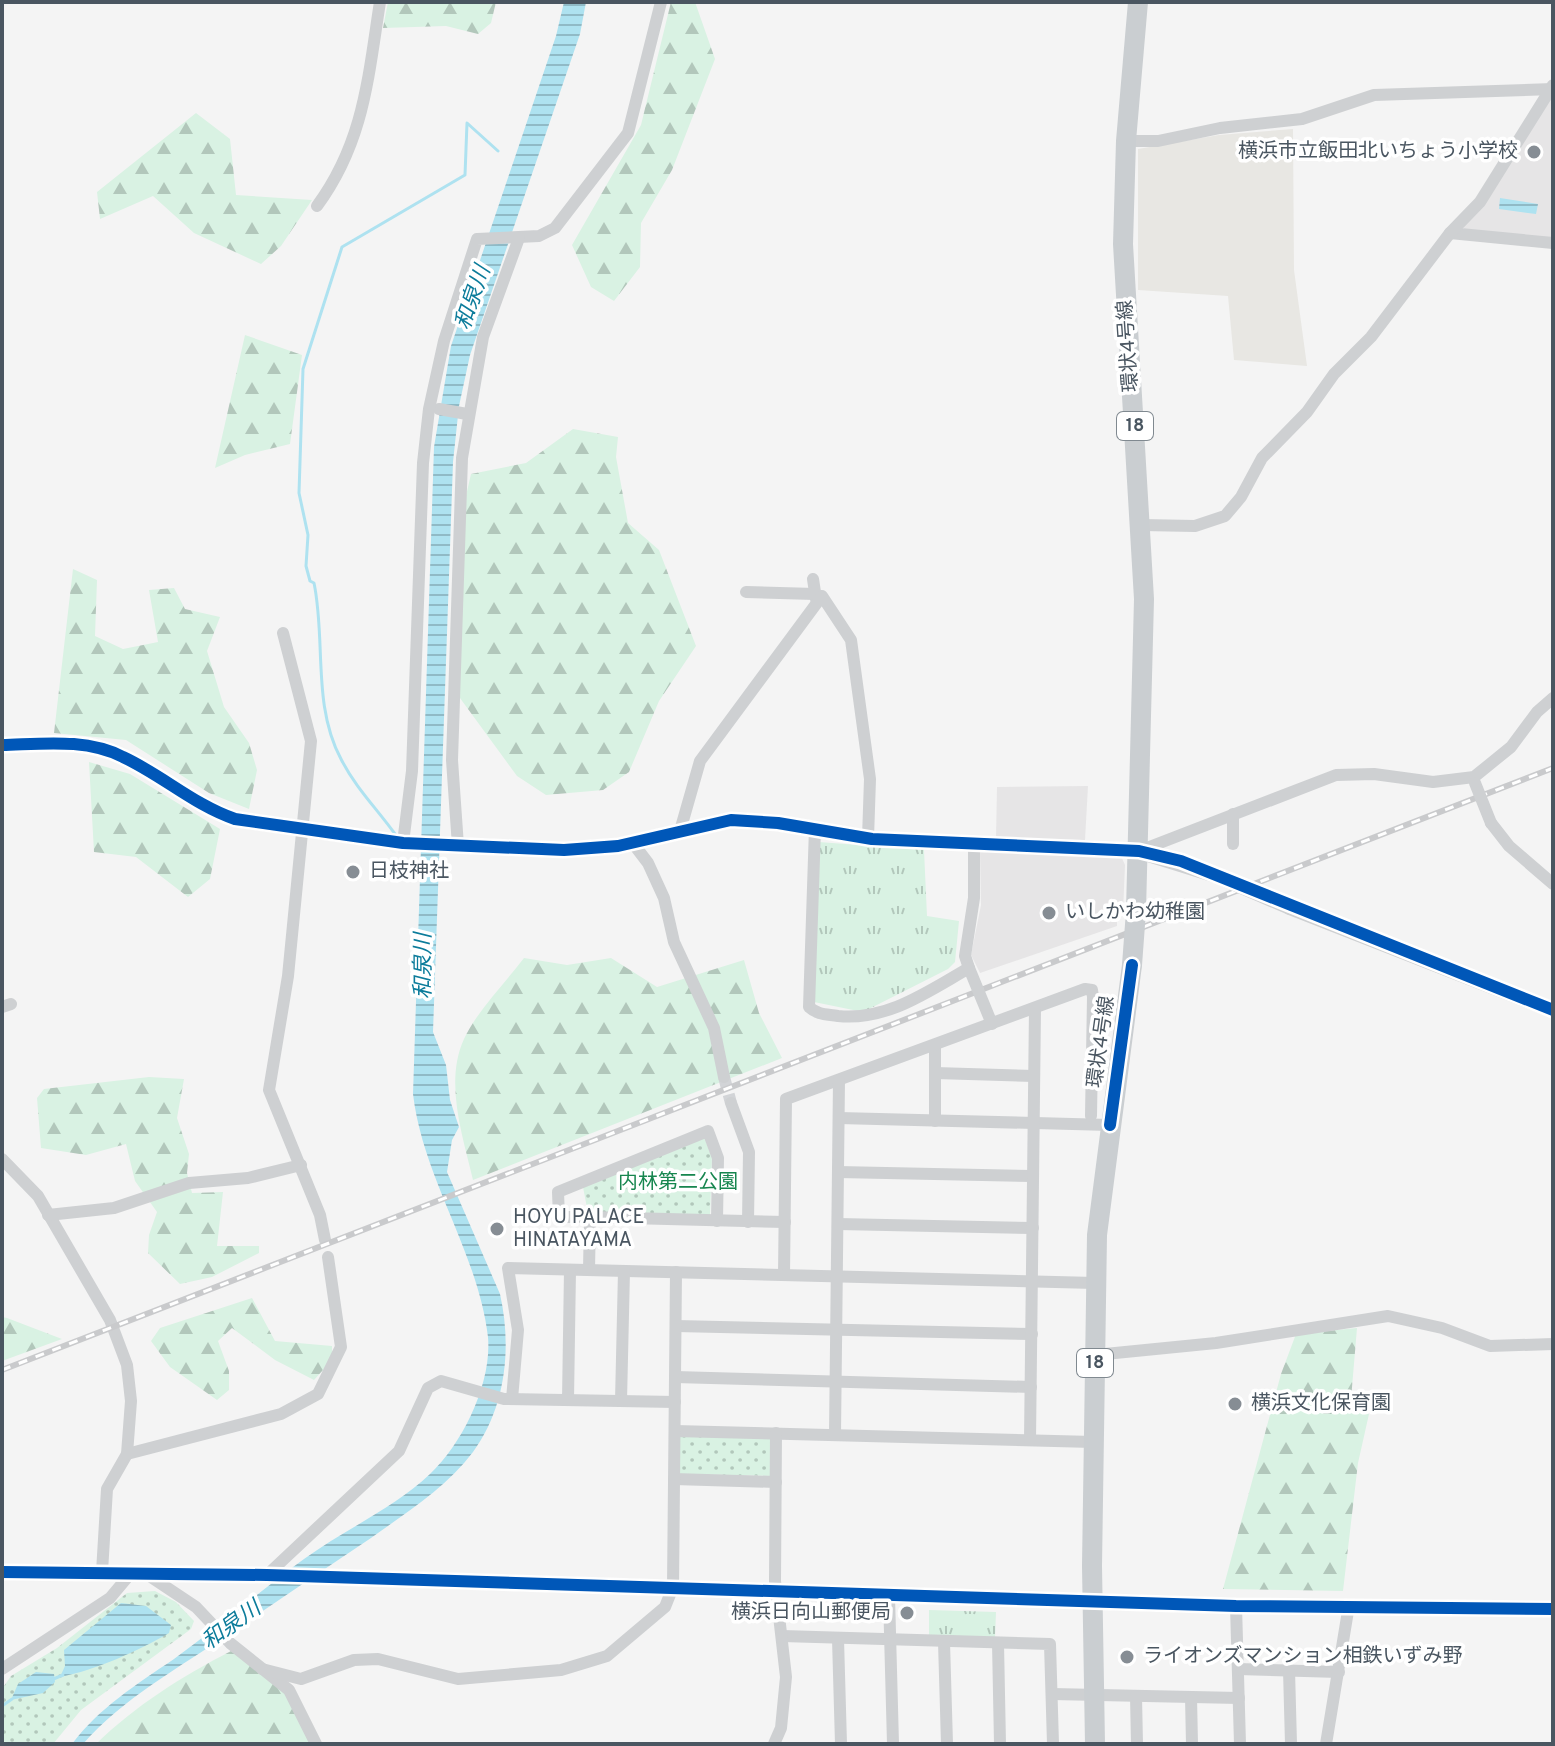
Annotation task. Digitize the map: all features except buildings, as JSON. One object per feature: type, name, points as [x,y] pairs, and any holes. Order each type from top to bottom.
[{"type":"main road","name":"環状4号線","points":[[1095,1744],[1092,1602],[1095,1283],[1101,1191],[1132,965],[1139,851],[1142,525],[1125,298],[1126,141],[1138,2]]},
{"type":"street","points":[[317,206],[338,177],[355,141],[380,2]]},
{"type":"street","points":[[411,843],[423,463],[429,409],[444,341],[477,239],[539,236],[555,228],[628,133],[661,2]]},
{"type":"street","points":[[1126,141],[1158,141],[1220,128],[1302,119],[1374,95],[1552,88]]},
{"type":"street","points":[[1142,525],[1195,526],[1225,516],[1241,497],[1262,458],[1307,412],[1334,374],[1371,337],[1450,233],[1480,202],[1552,88]]},
{"type":"street","points":[[1450,233],[1553,243]]},
{"type":"street","points":[[450,845],[463,413],[512,239]]},
{"type":"street","points":[[439,409],[463,413]]},
{"type":"street","points":[[680,831],[700,761],[799,630],[815,596],[813,579]]},
{"type":"street","points":[[746,592],[822,596],[851,640],[870,779],[868,838]]},
{"type":"street","points":[[283,633],[310,727],[304,829],[288,976],[269,1090],[301,1165],[325,1240]]},
{"type":"street","points":[[1139,851],[1336,775],[1374,774],[1433,782],[1475,780],[1511,747],[1537,712],[1553,698]]},
{"type":"street","points":[[2,745],[67,743],[104,750],[123,756],[215,813],[235,819],[411,843],[564,850],[632,842],[731,820],[815,828],[868,838],[1139,851],[1216,875],[1553,1010]]},
{"type":"street","points":[[1475,780],[1491,823],[1509,846],[1553,884]]},
{"type":"street","points":[[1233,814],[1233,844]]},
{"type":"street","points":[[815,828],[809,1007],[816,1013],[865,1019],[916,998],[969,968]]},
{"type":"street","points":[[632,842],[648,863],[664,898],[674,942],[714,1028],[724,1077]]},
{"type":"street","points":[[974,844],[974,898],[968,921],[965,956],[992,1024]]},
{"type":"street","points":[[784,1275],[786,1099],[1085,989],[1092,990],[1091,1116]]},
{"type":"street","points":[[1030,1440],[1035,1008]]},
{"type":"street","points":[[935,1045],[935,1121]]},
{"type":"street","points":[[935,1073],[1034,1076]]},
{"type":"street","points":[[835,1435],[839,1080]]},
{"type":"street","points":[[731,1103],[749,1152],[748,1222]]},
{"type":"street","points":[[839,1118],[1110,1125]]},
{"type":"street","points":[[717,1221],[718,1158],[708,1131],[557,1188],[559,1217],[748,1222],[785,1222]]},
{"type":"street","points":[[2,1159],[38,1196],[110,1320],[127,1365],[131,1401],[127,1454],[107,1489],[102,1572]]},
{"type":"street","points":[[48,1215],[114,1208],[189,1183],[248,1178],[301,1165]]},
{"type":"street","points":[[838,1172],[1033,1176]]},
{"type":"street","points":[[589,1270],[590,1217]]},
{"type":"street","points":[[838,1224],[1033,1228]]},
{"type":"street","points":[[127,1454],[281,1414],[318,1394],[341,1347],[328,1257]]},
{"type":"street","points":[[506,1398],[518,1330],[508,1268],[1095,1283]]},
{"type":"street","points":[[568,1400],[570,1270]]},
{"type":"street","points":[[621,1401],[624,1271]]},
{"type":"street","points":[[262,1669],[301,1679],[354,1660],[378,1659],[458,1679],[561,1670],[607,1656],[665,1607],[673,1587],[676,1272]]},
{"type":"street","points":[[1095,1355],[1216,1343],[1388,1316],[1442,1328],[1490,1346],[1553,1344]]},
{"type":"street","points":[[676,1326],[1032,1334]]},
{"type":"street","points":[[675,1377],[1031,1387]]},
{"type":"street","points":[[274,1575],[399,1451],[428,1388],[441,1381],[506,1398],[675,1402]]},
{"type":"street","points":[[675,1431],[1093,1442]]},
{"type":"street","points":[[774,1744],[781,1728],[785,1692],[775,1581],[776,1433]]},
{"type":"street","points":[[674,1479],[776,1482]]},
{"type":"street","points":[[2,1572],[274,1575],[1236,1606],[1553,1609]]},
{"type":"street","points":[[138,1573],[196,1607],[230,1643],[289,1690],[316,1744]]},
{"type":"street","points":[[2,1669],[110,1598],[138,1573]]},
{"type":"street","points":[[889,1596],[893,1744]]},
{"type":"street","points":[[1326,1744],[1349,1605]]},
{"type":"street","points":[[1236,1606],[1240,1744]]},
{"type":"street","points":[[782,1636],[1050,1644],[1053,1744]]},
{"type":"street","points":[[838,1639],[841,1744]]},
{"type":"street","points":[[944,1642],[947,1744]]},
{"type":"street","points":[[998,1643],[1000,1744]]},
{"type":"street","points":[[1238,1669],[1339,1672]]},
{"type":"street","points":[[1289,1670],[1291,1744]]},
{"type":"street","points":[[1052,1694],[1239,1698]]},
{"type":"street","points":[[1136,1696],[1137,1744]]},
{"type":"street","points":[[1191,1697],[1192,1744]]},
{"type":"shaded area","name":"横浜市立飯田北いちょう小学校","points":[[1553,96],[1553,239],[1466,231],[1463,227]]},
{"type":"shaded area","points":[[1293,129],[1294,270],[1307,366],[1234,360],[1228,296],[1138,290],[1138,149],[1219,135]]},
{"type":"shaded area","points":[[1088,786],[1085,840],[996,838],[997,787]]},
{"type":"shaded area","name":"いしかわ幼稚園","points":[[980,851],[1121,856],[1125,865],[1123,912],[1117,914],[1117,926],[980,973],[971,955],[981,905]]},
{"type":"green space","points":[[388,2],[496,2],[491,23],[478,34],[446,26],[383,28]]},
{"type":"green space","points":[[671,2],[695,2],[715,59],[672,170],[641,223],[640,267],[614,301],[591,287],[572,245],[641,125]]},
{"type":"green space","points":[[196,113],[230,139],[236,195],[312,200],[281,246],[261,264],[194,233],[153,196],[100,219],[97,192]]},
{"type":"green space","points":[[245,335],[302,355],[290,444],[245,455],[215,468]]},
{"type":"green space","points":[[573,429],[618,437],[616,457],[628,523],[659,550],[696,646],[659,701],[629,772],[603,790],[546,795],[517,776],[457,694],[457,535],[471,474],[526,463]]},
{"type":"green space","points":[[73,569],[97,580],[95,636],[123,649],[158,642],[149,590],[174,588],[185,609],[220,617],[207,651],[224,707],[249,743],[257,770],[249,809],[209,793],[126,740],[54,733]]},
{"type":"green space","points":[[89,762],[130,774],[220,829],[210,879],[188,897],[136,857],[94,852]]},
{"type":"green space","points":[[819,842],[924,850],[927,916],[959,921],[955,962],[948,969],[863,1012],[814,1002]]},
{"type":"green space","points":[[524,958],[567,965],[611,958],[657,987],[744,960],[759,1013],[782,1058],[473,1180],[457,1110],[458,1056],[476,1018]]},
{"type":"green space","points":[[149,1077],[184,1079],[177,1118],[189,1154],[187,1173],[192,1193],[223,1192],[217,1246],[259,1246],[259,1253],[212,1277],[180,1284],[148,1253],[149,1235],[157,1212],[135,1181],[126,1144],[86,1155],[41,1148],[37,1098],[44,1089]]},
{"type":"green space","name":"内林第二公園","points":[[704,1137],[712,1157],[710,1216],[588,1213],[583,1187]]},
{"type":"green space","points":[[252,1298],[275,1341],[332,1346],[332,1360],[314,1380],[275,1360],[232,1328],[218,1341],[229,1371],[229,1390],[217,1400],[170,1367],[151,1341],[160,1328]]},
{"type":"green space","points":[[2,1317],[7,1318],[62,1339],[2,1361]]},
{"type":"green space","points":[[1357,1328],[1350,1411],[1369,1414],[1358,1463],[1343,1591],[1223,1589],[1281,1374],[1296,1334]]},
{"type":"green space","points":[[679,1436],[772,1437],[771,1476],[678,1474]]},
{"type":"green space","points":[[155,1591],[176,1602],[194,1621],[191,1629],[81,1710],[53,1744],[2,1744],[2,1689],[11,1676],[57,1648],[127,1593]]},
{"type":"green space","points":[[929,1610],[996,1612],[995,1638],[929,1636]]},
{"type":"green space","points":[[231,1651],[283,1687],[312,1744],[96,1744],[160,1693]]},
{"type":"water","name":"和泉川","points":[[564,2],[586,2],[580,34],[470,355],[459,406],[453,462],[433,1032],[446,1065],[450,1100],[459,1127],[452,1140],[447,1172],[500,1294],[504,1314],[505,1355],[499,1396],[493,1416],[473,1452],[451,1477],[425,1499],[152,1684],[115,1712],[83,1744],[72,1744],[119,1697],[319,1548],[385,1508],[430,1474],[454,1446],[480,1392],[488,1355],[482,1306],[463,1245],[428,1156],[413,1094],[434,447],[451,346],[556,36]]},
{"type":"water","points":[[1500,198],[1538,204],[1536,214],[1499,209]]},
{"type":"water","points":[[121,1603],[146,1606],[171,1625],[169,1633],[116,1659],[60,1677],[65,1666],[64,1650]]},
{"type":"water","points":[[36,1672],[54,1674],[55,1682],[43,1693],[11,1700],[18,1684]]},
{"type":"waterway","points":[[395,834],[341,759],[326,717],[317,605],[314,583],[310,581],[306,566],[308,535],[299,493],[303,369],[342,247],[465,175],[467,123],[498,151]]},
{"type":"waterway","points":[[51,1680],[63,1675]]},
{"type":"waterway","points":[[2,1706],[12,1699]]},
{"type":"tunnel","points":[[724,1077],[731,1103]]},
{"type":"railway","points":[[2,1370],[1553,768]]},
{"type":"cycle path","points":[[2,745],[94,747],[137,764],[206,806],[235,819],[403,843],[564,850],[618,846],[731,820],[778,823],[872,839],[1139,851],[1181,861],[1553,1010]]},
{"type":"cycle path","points":[[1110,1125],[1132,965]]},
{"type":"cycle path","points":[[2,1572],[267,1575],[1236,1606],[1553,1609]]},
{"type":"place","name":"横浜市立飯田北いちょう小学校","points":[[1534,152]]},
{"type":"place","name":"日枝神社","points":[[353,872]]},
{"type":"place","name":"いしかわ幼稚園","points":[[1049,913]]},
{"type":"place","name":"HOYU PALACE HINATAYAMA","points":[[497,1229]]},
{"type":"place","name":"横浜文化保育園","points":[[1235,1404]]},
{"type":"place","name":"横浜日向山郵便局","points":[[907,1613]]},
{"type":"place","name":"ライオンズマンション相鉄いずみ野","points":[[1127,1657]]}]
